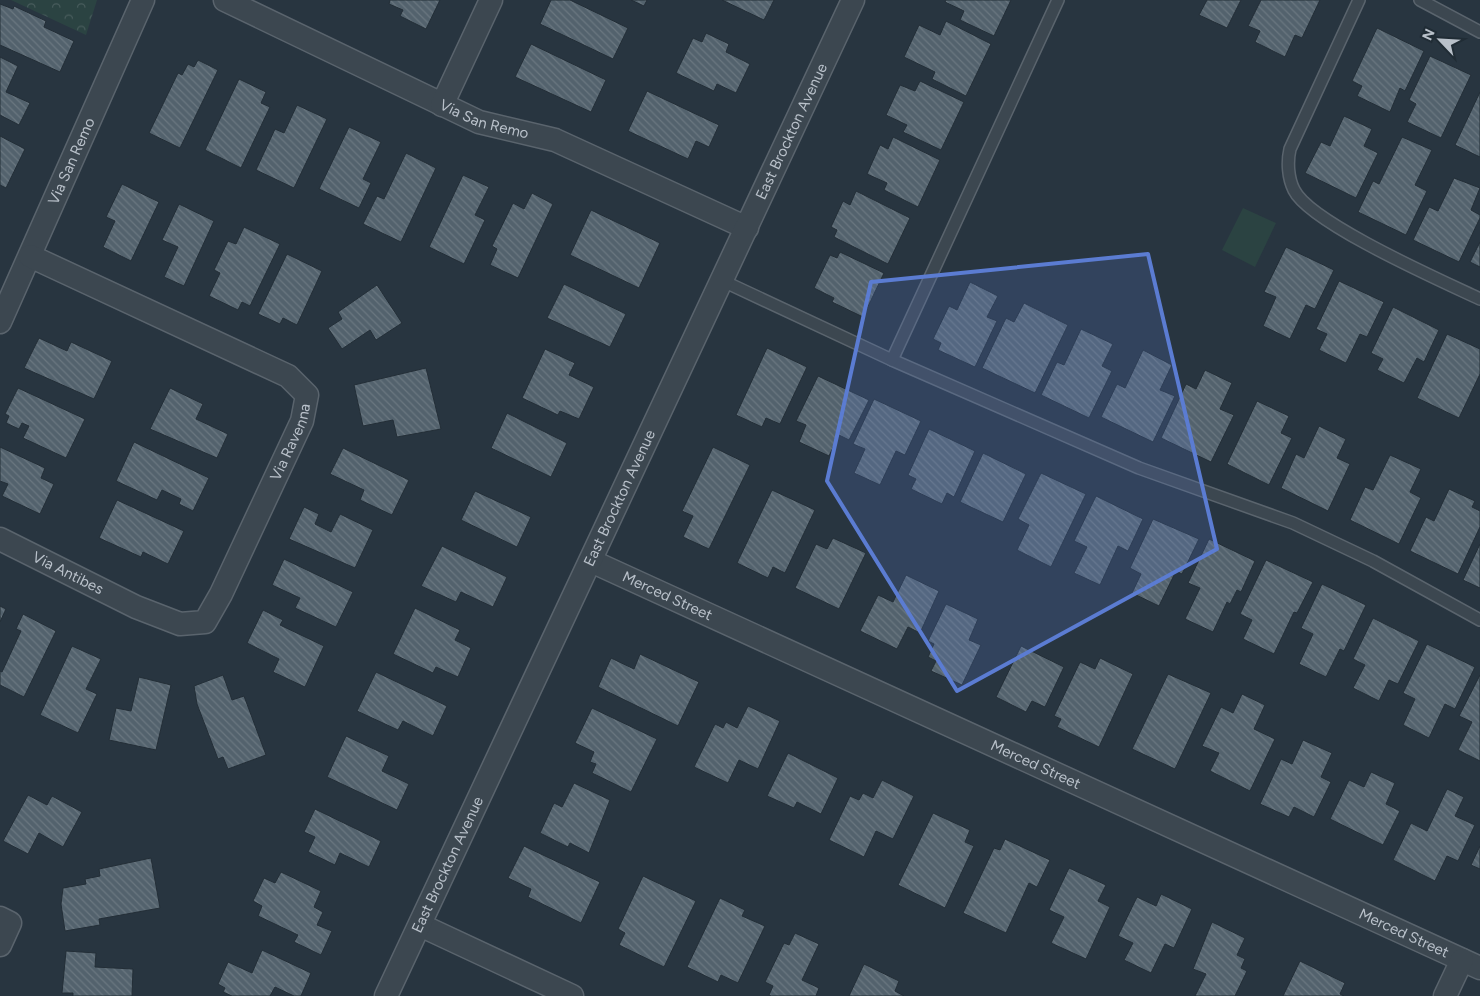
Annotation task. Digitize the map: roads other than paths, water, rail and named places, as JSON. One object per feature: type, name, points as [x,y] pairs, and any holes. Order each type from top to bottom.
[{"type":"street","name":"Via San Remo","points":[[0,322],[143,0]]},
{"type":"street","name":"Via San Remo","points":[[225,0],[478,122],[555,140],[747,228]]},
{"type":"street","points":[[442,105],[491,0]]},
{"type":"street","name":"East Brockton Avenue","points":[[386,996],[723,281],[853,0]]},
{"type":"street","name":"Via Ravenna","points":[[30,256],[288,376],[307,395],[302,420],[221,594],[205,622],[180,624],[136,607]]},
{"type":"street","name":"Via Antibes","points":[[0,539],[136,607]]},
{"type":"street","name":"Merced Street","points":[[591,561],[1471,964]]},
{"type":"street","points":[[0,918],[10,923],[0,944]]},
{"type":"street","points":[[420,925],[572,996]]},
{"type":"street","points":[[1445,996],[1471,964]]},
{"type":"lane","points":[[892,360],[1058,0]]},
{"type":"lane","points":[[1359,0],[1290,149],[1288,161],[1294,190],[1311,211],[1411,267],[1480,299]]},
{"type":"lane","points":[[1420,0],[1480,32]]},
{"type":"lane","points":[[723,281],[892,360],[1139,468],[1301,526],[1365,557],[1480,620]]}]
